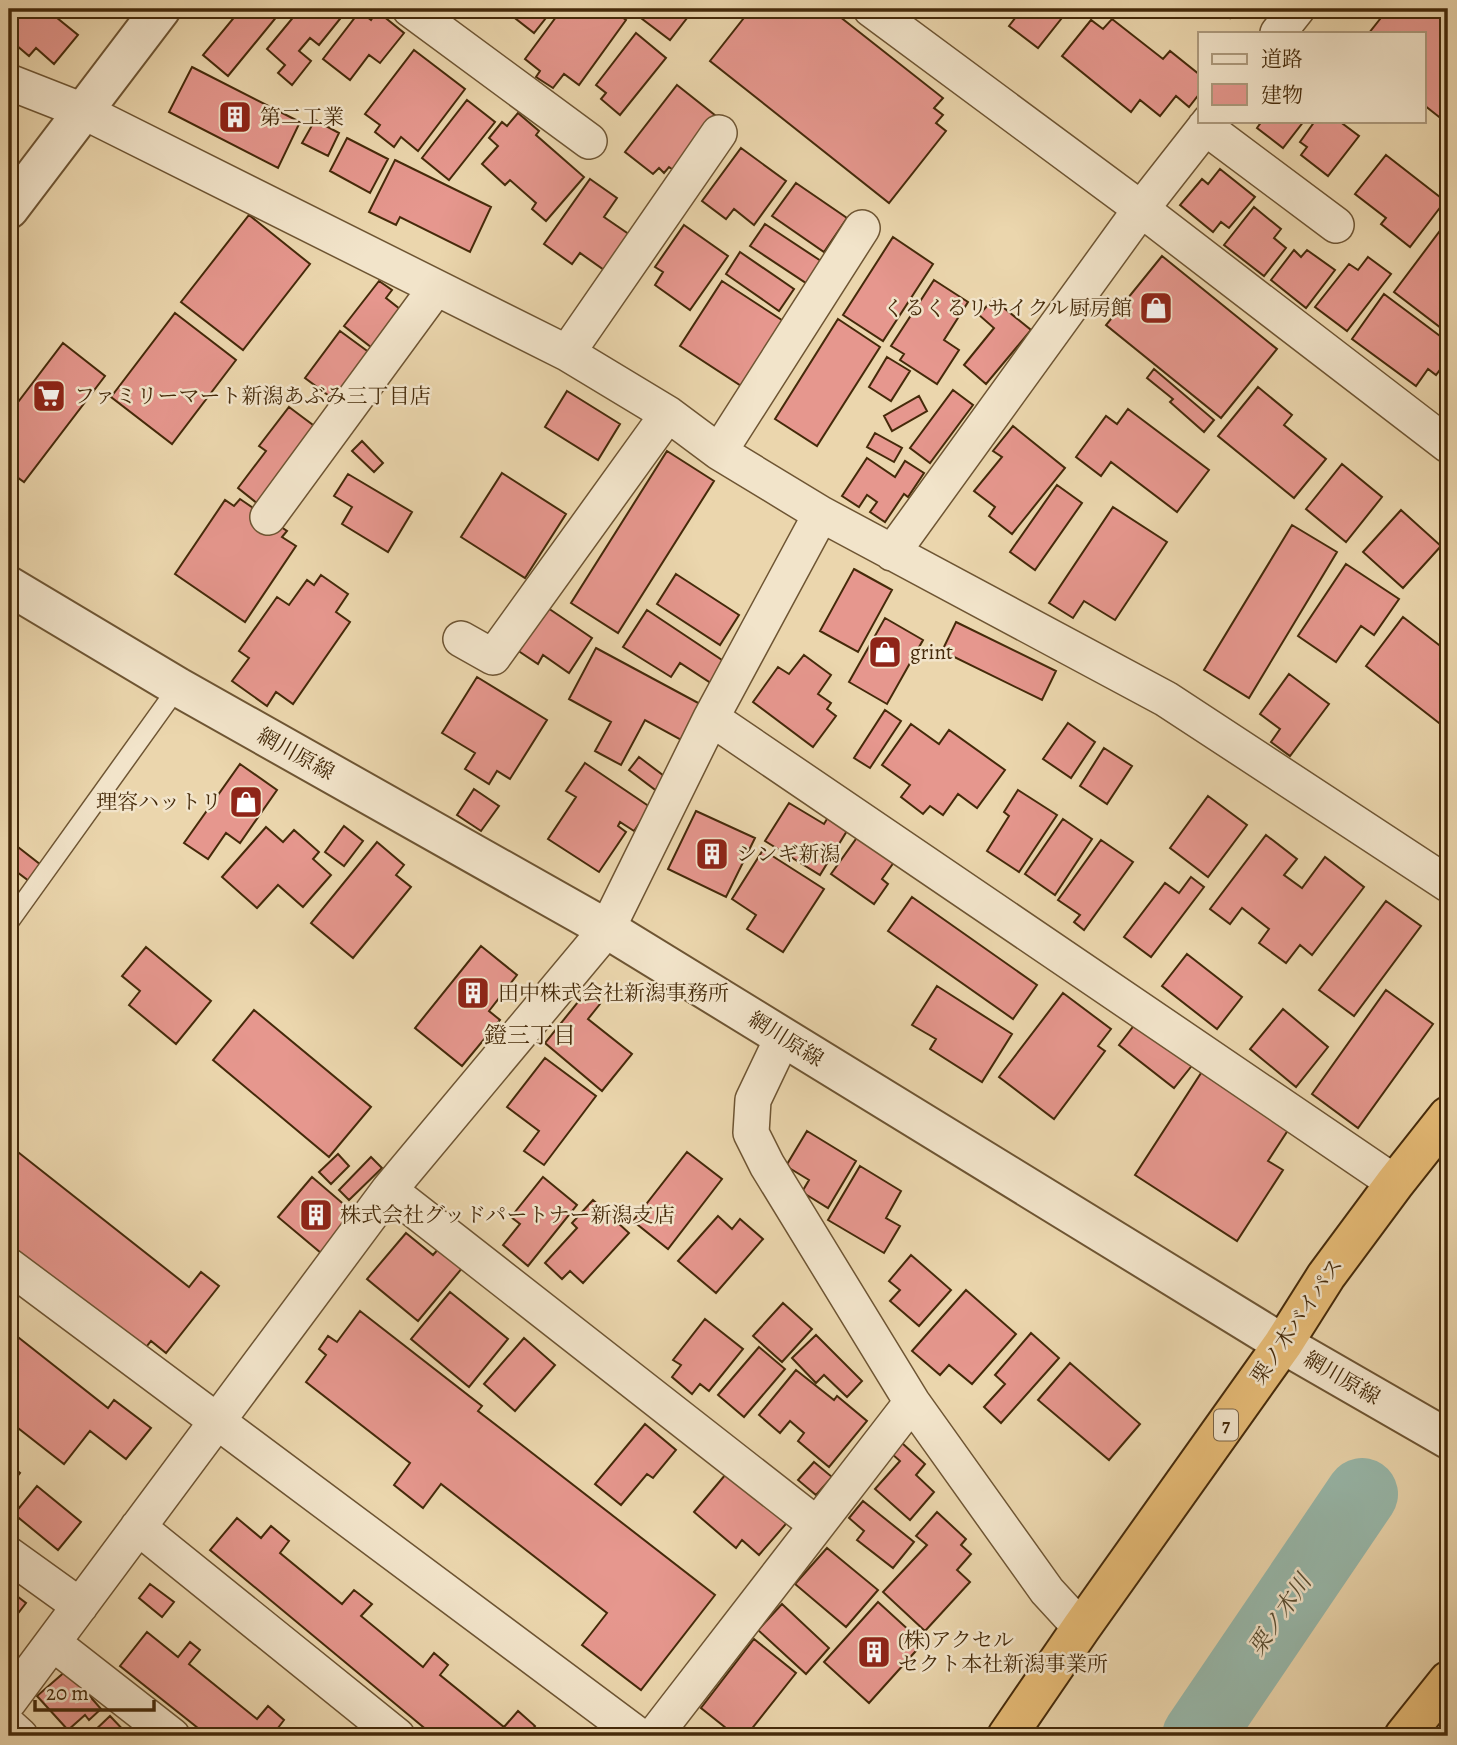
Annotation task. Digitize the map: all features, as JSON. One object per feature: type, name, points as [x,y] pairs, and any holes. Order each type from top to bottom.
[{"type":"highway","name":"栗ノ木バイパス","points":[[1007,1736],[1283,1344],[1326,1276],[1448,1116]]},
{"type":"highway","points":[[1404,1736],[1448,1681]]},
{"type":"street","points":[[9,209],[161,9]]},
{"type":"street","points":[[410,9],[589,141]]},
{"type":"street","points":[[871,9],[1141,209],[1448,445]]},
{"type":"street","points":[[1279,32],[1297,9]]},
{"type":"street","points":[[9,82],[83,111],[566,353],[668,414],[719,452],[821,514],[1166,699],[1448,884]]},
{"type":"street","points":[[892,553],[1141,209],[1207,124],[1336,225]]},
{"type":"street","points":[[566,353],[719,133]]},
{"type":"street","points":[[719,452],[862,228]]},
{"type":"street","points":[[268,517],[436,288]]},
{"type":"street","points":[[461,639],[492,657],[668,414]]},
{"type":"street","points":[[9,1701],[388,1189],[607,929],[711,718],[821,514]]},
{"type":"street","name":"網川原線","points":[[9,586],[178,687],[607,929],[1283,1344],[1448,1439]]},
{"type":"street","points":[[711,718],[1395,1183]]},
{"type":"street","points":[[783,1037],[753,1100],[751,1133],[767,1165],[912,1402],[1047,1591],[1081,1629]]},
{"type":"street","points":[[388,1189],[817,1525]]},
{"type":"street","points":[[9,1266],[639,1736]]},
{"type":"street","points":[[654,1736],[912,1402]]},
{"type":"street","points":[[138,1527],[397,1736]]},
{"type":"street","points":[[9,1555],[80,1606]]},
{"type":"street","points":[[53,1643],[172,1736]]},
{"type":"street","points":[[9,1726],[20,1736]]},
{"type":"lane","points":[[10,921],[178,687]]},
{"type":"building","points":[[9,9],[46,9],[78,35],[54,64],[36,48],[29,56],[9,39]]},
{"type":"building","points":[[241,9],[283,9],[228,76],[203,55]]},
{"type":"building","points":[[300,9],[348,9],[319,45],[310,38],[299,51],[311,61],[292,85],[278,73],[285,65],[267,49]]},
{"type":"building","points":[[516,9],[553,9],[534,33],[511,15]]},
{"type":"building","points":[[562,9],[611,9],[626,20],[579,85],[564,74],[553,88],[536,77],[540,71],[525,59]]},
{"type":"building","points":[[629,9],[694,9],[670,40]]},
{"type":"building","points":[[751,9],[830,9],[943,98],[934,108],[943,115],[936,123],[946,131],[889,203],[710,61]]},
{"type":"building","points":[[1022,9],[1069,9],[1038,48],[1009,26]]},
{"type":"building","points":[[1139,9],[1157,9],[1150,17]]},
{"type":"building","points":[[1218,9],[1237,9],[1230,18]]},
{"type":"building","points":[[1388,9],[1448,9],[1448,124],[1426,107],[1426,32],[1370,32]]},
{"type":"building","points":[[360,11],[371,20],[377,11],[404,33],[380,63],[369,55],[350,80],[323,59]]},
{"type":"building","points":[[1112,19],[1163,59],[1170,51],[1198,73],[1198,96],[1189,107],[1176,96],[1160,116],[1140,100],[1131,112],[1062,56],[1091,20],[1103,29]]},
{"type":"building","points":[[636,33],[666,58],[620,115],[601,99],[606,93],[596,85]]},
{"type":"building","points":[[414,50],[465,89],[418,151],[401,137],[394,147],[375,132],[380,125],[365,114]]},
{"type":"building","name":"第二工業","points":[[192,67],[300,122],[278,168],[169,112]]},
{"type":"building","points":[[677,85],[721,120],[679,174],[669,167],[664,173],[659,168],[653,174],[625,152]]},
{"type":"building","points":[[467,100],[495,122],[449,180],[422,158]]},
{"type":"building","points":[[518,113],[539,131],[536,135],[584,177],[546,221],[532,209],[536,203],[510,180],[505,185],[482,164],[498,146],[489,138],[502,122],[507,126]]},
{"type":"building","points":[[315,120],[339,133],[328,156],[302,143]]},
{"type":"building","points":[[1261,122],[1303,122],[1283,148],[1257,128]]},
{"type":"building","points":[[1314,122],[1340,122],[1359,136],[1328,176],[1301,155],[1307,147],[1300,142]]},
{"type":"building","points":[[347,138],[388,159],[370,193],[330,171]]},
{"type":"building","points":[[741,148],[786,181],[754,225],[734,209],[726,219],[702,201]]},
{"type":"building","points":[[1386,155],[1445,201],[1410,247],[1381,224],[1386,218],[1355,194]]},
{"type":"building","points":[[395,160],[491,207],[470,252],[400,217],[396,225],[369,212]]},
{"type":"building","points":[[1220,169],[1255,197],[1229,228],[1221,222],[1213,232],[1180,205],[1202,179],[1208,184]]},
{"type":"building","points":[[590,179],[617,198],[604,217],[633,237],[607,272],[580,253],[572,264],[544,244]]},
{"type":"building","points":[[796,183],[847,218],[824,252],[772,216]]},
{"type":"building","points":[[1254,207],[1281,229],[1274,238],[1286,248],[1264,276],[1224,245]]},
{"type":"building","points":[[249,215],[310,264],[243,350],[181,302]]},
{"type":"building","points":[[1448,220],[1448,319],[1441,328],[1394,292]]},
{"type":"building","points":[[765,224],[824,263],[809,285],[750,246]]},
{"type":"building","points":[[684,225],[728,256],[690,310],[655,285],[663,272],[655,267]]},
{"type":"building","points":[[893,237],[933,264],[883,341],[843,315]]},
{"type":"building","points":[[1294,250],[1301,257],[1307,250],[1335,270],[1306,308],[1271,280]]},
{"type":"building","points":[[740,252],[794,289],[779,311],[726,274]]},
{"type":"building","points":[[1162,256],[1277,349],[1221,418],[1106,325]]},
{"type":"building","points":[[1368,257],[1391,274],[1347,331],[1315,307],[1349,264],[1358,270]]},
{"type":"building","points":[[934,280],[968,302],[944,340],[959,350],[937,384],[900,360],[904,354],[891,346]]},
{"type":"building","points":[[379,281],[392,290],[386,298],[405,313],[376,351],[344,326]]},
{"type":"building","points":[[722,281],[791,326],[749,391],[680,346]]},
{"type":"building","points":[[1384,294],[1448,342],[1448,359],[1436,375],[1428,369],[1416,386],[1352,339]]},
{"type":"building","points":[[993,299],[1031,330],[986,384],[964,365],[994,328],[979,315]]},
{"type":"building","points":[[175,313],[236,360],[172,444],[111,397]]},
{"type":"building","points":[[838,319],[880,347],[817,446],[775,419]]},
{"type":"building","points":[[340,331],[370,353],[340,404],[305,378]]},
{"type":"building","points":[[63,343],[105,376],[24,482],[10,472],[15,466],[9,461],[9,414]]},
{"type":"building","points":[[887,357],[910,371],[891,401],[869,387]]},
{"type":"building","points":[[1154,369],[1214,420],[1204,432],[1170,402],[1173,399],[1147,378]]},
{"type":"building","points":[[1258,387],[1292,415],[1284,425],[1326,459],[1294,498],[1218,436]]},
{"type":"building","points":[[953,390],[973,405],[930,463],[910,448]]},
{"type":"building","points":[[567,391],[620,424],[598,460],[545,427]]},
{"type":"building","points":[[919,396],[927,411],[892,431],[884,416]]},
{"type":"building","points":[[289,407],[321,431],[263,508],[238,488],[266,451],[259,446]]},
{"type":"building","points":[[1128,409],[1209,470],[1177,512],[1111,462],[1101,476],[1076,457],[1106,416],[1117,424]]},
{"type":"building","points":[[1013,426],[1065,468],[1012,534],[989,516],[995,507],[974,491],[1002,457],[993,451]]},
{"type":"building","points":[[875,433],[902,448],[894,462],[867,447]]},
{"type":"building","points":[[362,441],[383,463],[374,472],[352,451]]},
{"type":"building","points":[[667,451],[714,481],[618,633],[571,603]]},
{"type":"building","points":[[867,458],[895,477],[905,461],[924,473],[908,497],[904,494],[885,522],[870,512],[877,502],[867,495],[859,507],[842,496]]},
{"type":"building","points":[[1342,464],[1382,497],[1346,542],[1306,509]]},
{"type":"building","points":[[502,473],[566,514],[525,578],[461,537]]},
{"type":"building","points":[[348,474],[412,512],[388,552],[342,524],[352,507],[334,496]]},
{"type":"building","points":[[1057,485],[1082,503],[1035,570],[1010,552]]},
{"type":"building","points":[[240,499],[287,531],[282,537],[296,546],[245,622],[175,574],[225,500],[234,506]]},
{"type":"building","points":[[1113,507],[1167,542],[1115,620],[1084,601],[1073,618],[1049,603]]},
{"type":"building","points":[[1401,510],[1441,546],[1403,588],[1363,552]]},
{"type":"building","points":[[1292,525],[1337,552],[1249,698],[1204,670]]},
{"type":"building","points":[[1346,564],[1399,599],[1374,635],[1361,626],[1336,662],[1298,636]]},
{"type":"building","points":[[854,569],[892,590],[858,652],[820,631]]},
{"type":"building","points":[[676,574],[739,615],[720,645],[657,604]]},
{"type":"building","points":[[321,575],[348,594],[336,612],[350,622],[293,704],[276,692],[267,706],[232,681],[249,658],[239,651],[277,597],[289,605],[307,580],[314,585]]},
{"type":"building","points":[[1448,575],[1448,588],[1441,583]]},
{"type":"building","points":[[545,606],[592,638],[569,673],[543,655],[538,664],[517,650]]},
{"type":"building","points":[[647,610],[731,666],[717,687],[680,663],[671,677],[623,647]]},
{"type":"building","points":[[1403,617],[1448,652],[1448,730],[1366,666]]},
{"type":"building","points":[[885,618],[923,640],[887,704],[849,682]]},
{"type":"building","points":[[956,622],[1056,671],[1042,700],[942,651]]},
{"type":"building","points":[[596,648],[702,705],[683,741],[645,720],[621,765],[595,751],[611,722],[569,699]]},
{"type":"building","points":[[804,655],[831,675],[818,694],[831,703],[827,709],[836,716],[813,747],[753,702],[778,667],[789,674]]},
{"type":"building","points":[[1289,674],[1329,704],[1290,756],[1271,742],[1280,729],[1260,714]]},
{"type":"building","points":[[477,677],[547,720],[510,779],[497,771],[489,784],[465,769],[475,753],[442,733]]},
{"type":"building","points":[[885,710],[901,721],[870,768],[854,758]]},
{"type":"building","points":[[1068,723],[1095,742],[1071,778],[1043,759]]},
{"type":"building","points":[[911,724],[939,744],[949,730],[1005,770],[977,808],[958,794],[943,815],[930,806],[923,814],[901,797],[910,785],[882,765]]},
{"type":"building","points":[[1104,748],[1132,766],[1107,804],[1080,786]]},
{"type":"building","points":[[639,757],[668,779],[658,792],[629,770]]},
{"type":"building","points":[[585,763],[650,807],[634,831],[620,822],[618,826],[626,832],[599,872],[548,839],[576,797],[566,791]]},
{"type":"building","points":[[240,764],[277,790],[240,843],[226,833],[208,859],[184,843]]},
{"type":"building","points":[[474,789],[499,806],[481,831],[457,815]]},
{"type":"building","points":[[1018,790],[1057,815],[1019,872],[987,851],[1009,816],[1004,812]]},
{"type":"building","points":[[1208,796],[1247,825],[1208,877],[1170,848]]},
{"type":"building","points":[[789,803],[824,824],[833,809],[853,821],[820,875],[765,841]]},
{"type":"building","name":"シンギ新潟","points":[[696,811],[755,838],[726,897],[668,869]]},
{"type":"building","points":[[1063,819],[1092,839],[1055,895],[1025,874]]},
{"type":"building","points":[[344,826],[363,841],[344,866],[325,852]]},
{"type":"building","points":[[266,827],[283,842],[294,830],[319,852],[313,859],[331,875],[303,907],[278,885],[257,908],[222,877]]},
{"type":"building","points":[[861,832],[897,858],[882,879],[888,884],[874,904],[831,874]]},
{"type":"building","points":[[1266,835],[1297,859],[1284,875],[1302,888],[1325,857],[1364,887],[1312,955],[1300,945],[1286,963],[1259,943],[1269,929],[1242,908],[1230,924],[1210,909]]},
{"type":"building","points":[[9,840],[41,865],[29,881],[9,866]]},
{"type":"building","points":[[1101,840],[1133,862],[1084,930],[1074,922],[1080,915],[1058,900]]},
{"type":"building","points":[[377,842],[404,865],[396,875],[411,887],[353,958],[311,923]]},
{"type":"building","points":[[763,850],[824,889],[783,952],[747,929],[756,915],[732,899]]},
{"type":"building","points":[[1191,877],[1204,887],[1151,957],[1124,937],[1165,883],[1179,893]]},
{"type":"building","points":[[912,897],[1037,985],[1013,1019],[888,931]]},
{"type":"building","points":[[1386,901],[1421,926],[1354,1016],[1319,990]]},
{"type":"building","name":"田中株式会社新潟事務所","points":[[481,946],[517,975],[489,1011],[500,1020],[462,1066],[415,1028]]},
{"type":"building","points":[[146,947],[211,1001],[176,1044],[129,1005],[140,991],[122,976]]},
{"type":"building","points":[[1187,954],[1242,997],[1217,1029],[1162,986]]},
{"type":"building","points":[[937,986],[1012,1034],[982,1082],[930,1049],[936,1039],[912,1025]]},
{"type":"building","points":[[1386,990],[1433,1024],[1358,1128],[1312,1094]]},
{"type":"building","points":[[586,992],[600,1004],[588,1019],[632,1054],[602,1091],[545,1043]]},
{"type":"building","points":[[1063,993],[1111,1029],[1098,1046],[1105,1051],[1054,1119],[999,1077]]},
{"type":"building","points":[[1283,1009],[1328,1047],[1296,1087],[1250,1049]]},
{"type":"building","points":[[254,1010],[371,1107],[329,1157],[213,1060]]},
{"type":"building","points":[[1139,1019],[1194,1063],[1174,1088],[1119,1045]]},
{"type":"building","points":[[545,1058],[596,1096],[544,1165],[524,1151],[539,1131],[507,1107]]},
{"type":"building","points":[[1205,1067],[1292,1124],[1268,1161],[1283,1170],[1237,1241],[1135,1175]]},
{"type":"building","points":[[807,1131],[856,1161],[828,1208],[802,1192],[809,1180],[786,1166]]},
{"type":"building","points":[[9,1145],[189,1287],[201,1272],[219,1286],[166,1353],[151,1341],[143,1351],[9,1244]]},
{"type":"building","points":[[687,1152],[722,1179],[668,1249],[633,1221]]},
{"type":"building","points":[[338,1154],[349,1166],[331,1184],[319,1172]]},
{"type":"building","points":[[371,1157],[382,1168],[349,1200],[339,1190]]},
{"type":"building","points":[[860,1166],[901,1191],[886,1218],[900,1226],[884,1253],[828,1220]]},
{"type":"building","name":"株式会社グッドパートナー新潟支店","points":[[312,1177],[354,1213],[321,1253],[278,1217]]},
{"type":"building","points":[[543,1177],[577,1205],[528,1266],[503,1245],[520,1224],[511,1217]]},
{"type":"building","points":[[593,1200],[629,1233],[583,1283],[570,1271],[562,1279],[545,1263],[577,1228],[572,1223]]},
{"type":"building","points":[[718,1216],[732,1229],[740,1219],[763,1239],[716,1293],[678,1261]]},
{"type":"building","points":[[406,1233],[433,1255],[440,1247],[463,1267],[418,1321],[367,1279]]},
{"type":"building","points":[[911,1255],[951,1290],[919,1326],[890,1301],[900,1290],[889,1281]]},
{"type":"building","points":[[966,1290],[1016,1334],[972,1384],[949,1365],[940,1375],[912,1351]]},
{"type":"building","points":[[450,1292],[508,1339],[469,1387],[411,1339]]},
{"type":"building","points":[[783,1303],[812,1329],[782,1362],[753,1336]]},
{"type":"building","points":[[360,1311],[482,1406],[478,1411],[715,1595],[641,1690],[582,1645],[607,1613],[441,1484],[423,1508],[394,1485],[410,1463],[306,1382],[326,1355],[319,1349],[328,1336],[337,1342]]},
{"type":"building","points":[[705,1319],[743,1349],[709,1391],[700,1384],[692,1394],[672,1377],[681,1365],[673,1360]]},
{"type":"building","points":[[9,1330],[108,1408],[114,1400],[151,1428],[126,1459],[90,1431],[64,1464],[9,1421]]},
{"type":"building","points":[[1031,1333],[1059,1358],[1001,1423],[984,1407],[1005,1384],[995,1375]]},
{"type":"building","points":[[816,1335],[862,1381],[847,1397],[824,1375],[816,1383],[792,1358]]},
{"type":"building","points":[[524,1338],[555,1365],[515,1411],[484,1384]]},
{"type":"building","points":[[759,1347],[785,1369],[744,1417],[718,1395]]},
{"type":"building","points":[[1070,1363],[1140,1424],[1109,1460],[1038,1400]]},
{"type":"building","points":[[796,1370],[834,1400],[837,1396],[867,1421],[829,1467],[798,1441],[804,1433],[790,1421],[780,1433],[759,1415]]},
{"type":"building","points":[[645,1424],[676,1450],[653,1478],[647,1474],[621,1505],[595,1484]]},
{"type":"building","points":[[902,1443],[925,1464],[916,1475],[934,1492],[910,1520],[875,1489],[900,1461],[892,1454]]},
{"type":"building","points":[[814,1462],[832,1477],[816,1495],[798,1480]]},
{"type":"building","points":[[9,1464],[20,1473],[9,1487]]},
{"type":"building","points":[[731,1468],[791,1518],[759,1555],[742,1540],[736,1548],[694,1512]]},
{"type":"building","points":[[37,1486],[81,1522],[58,1550],[14,1514]]},
{"type":"building","points":[[863,1501],[914,1542],[893,1568],[857,1540],[864,1531],[849,1518]]},
{"type":"building","points":[[937,1512],[966,1539],[961,1545],[971,1554],[957,1570],[970,1582],[925,1631],[883,1592],[927,1545],[916,1536]]},
{"type":"building","points":[[237,1518],[261,1538],[271,1526],[289,1541],[280,1553],[342,1604],[354,1590],[372,1604],[361,1616],[423,1667],[434,1653],[448,1665],[440,1675],[504,1727],[518,1711],[535,1726],[527,1736],[434,1736],[210,1550]]},
{"type":"building","points":[[827,1548],[878,1590],[846,1627],[795,1584]]},
{"type":"building","points":[[150,1584],[174,1602],[162,1617],[139,1598]]},
{"type":"building","points":[[9,1590],[26,1603],[9,1625]]},
{"type":"building","name":"(株)アクセル セクト本社新潟事業所","points":[[878,1602],[923,1643],[869,1703],[824,1662]]},
{"type":"building","points":[[782,1604],[829,1648],[806,1674],[758,1630]]},
{"type":"building","points":[[147,1632],[178,1657],[190,1642],[200,1650],[189,1664],[257,1719],[268,1706],[284,1720],[278,1728],[289,1736],[208,1736],[120,1666]]},
{"type":"building","points":[[754,1639],[796,1673],[746,1736],[736,1736],[701,1708]]},
{"type":"building","points":[[67,1670],[101,1709],[89,1720],[85,1715],[68,1730],[37,1696]]},
{"type":"building","points":[[110,1716],[129,1736],[89,1736]]},
{"type":"waterway","name":"栗ノ木川","points":[[1198,1736],[1362,1494]]},
{"type":"place","name":"第二工業","points":[[235,117]]},
{"type":"place","name":"くるくるリサイクル厨房館","points":[[1156,308]]},
{"type":"place","name":"ファミリーマート新潟あぶみ三丁目店","points":[[49,396]]},
{"type":"place","name":"grint","points":[[885,652]]},
{"type":"place","name":"理容ハットリ","points":[[246,802]]},
{"type":"place","name":"シンギ新潟","points":[[712,854]]},
{"type":"place","name":"田中株式会社新潟事務所","points":[[473,993]]},
{"type":"place","name":"株式会社グッドパートナー新潟支店","points":[[316,1215]]},
{"type":"place","name":"(株)アクセル セクト本社新潟事業所","points":[[874,1652]]},
{"type":"district","name":"鐙三丁目","points":[[530,1035]]}]
